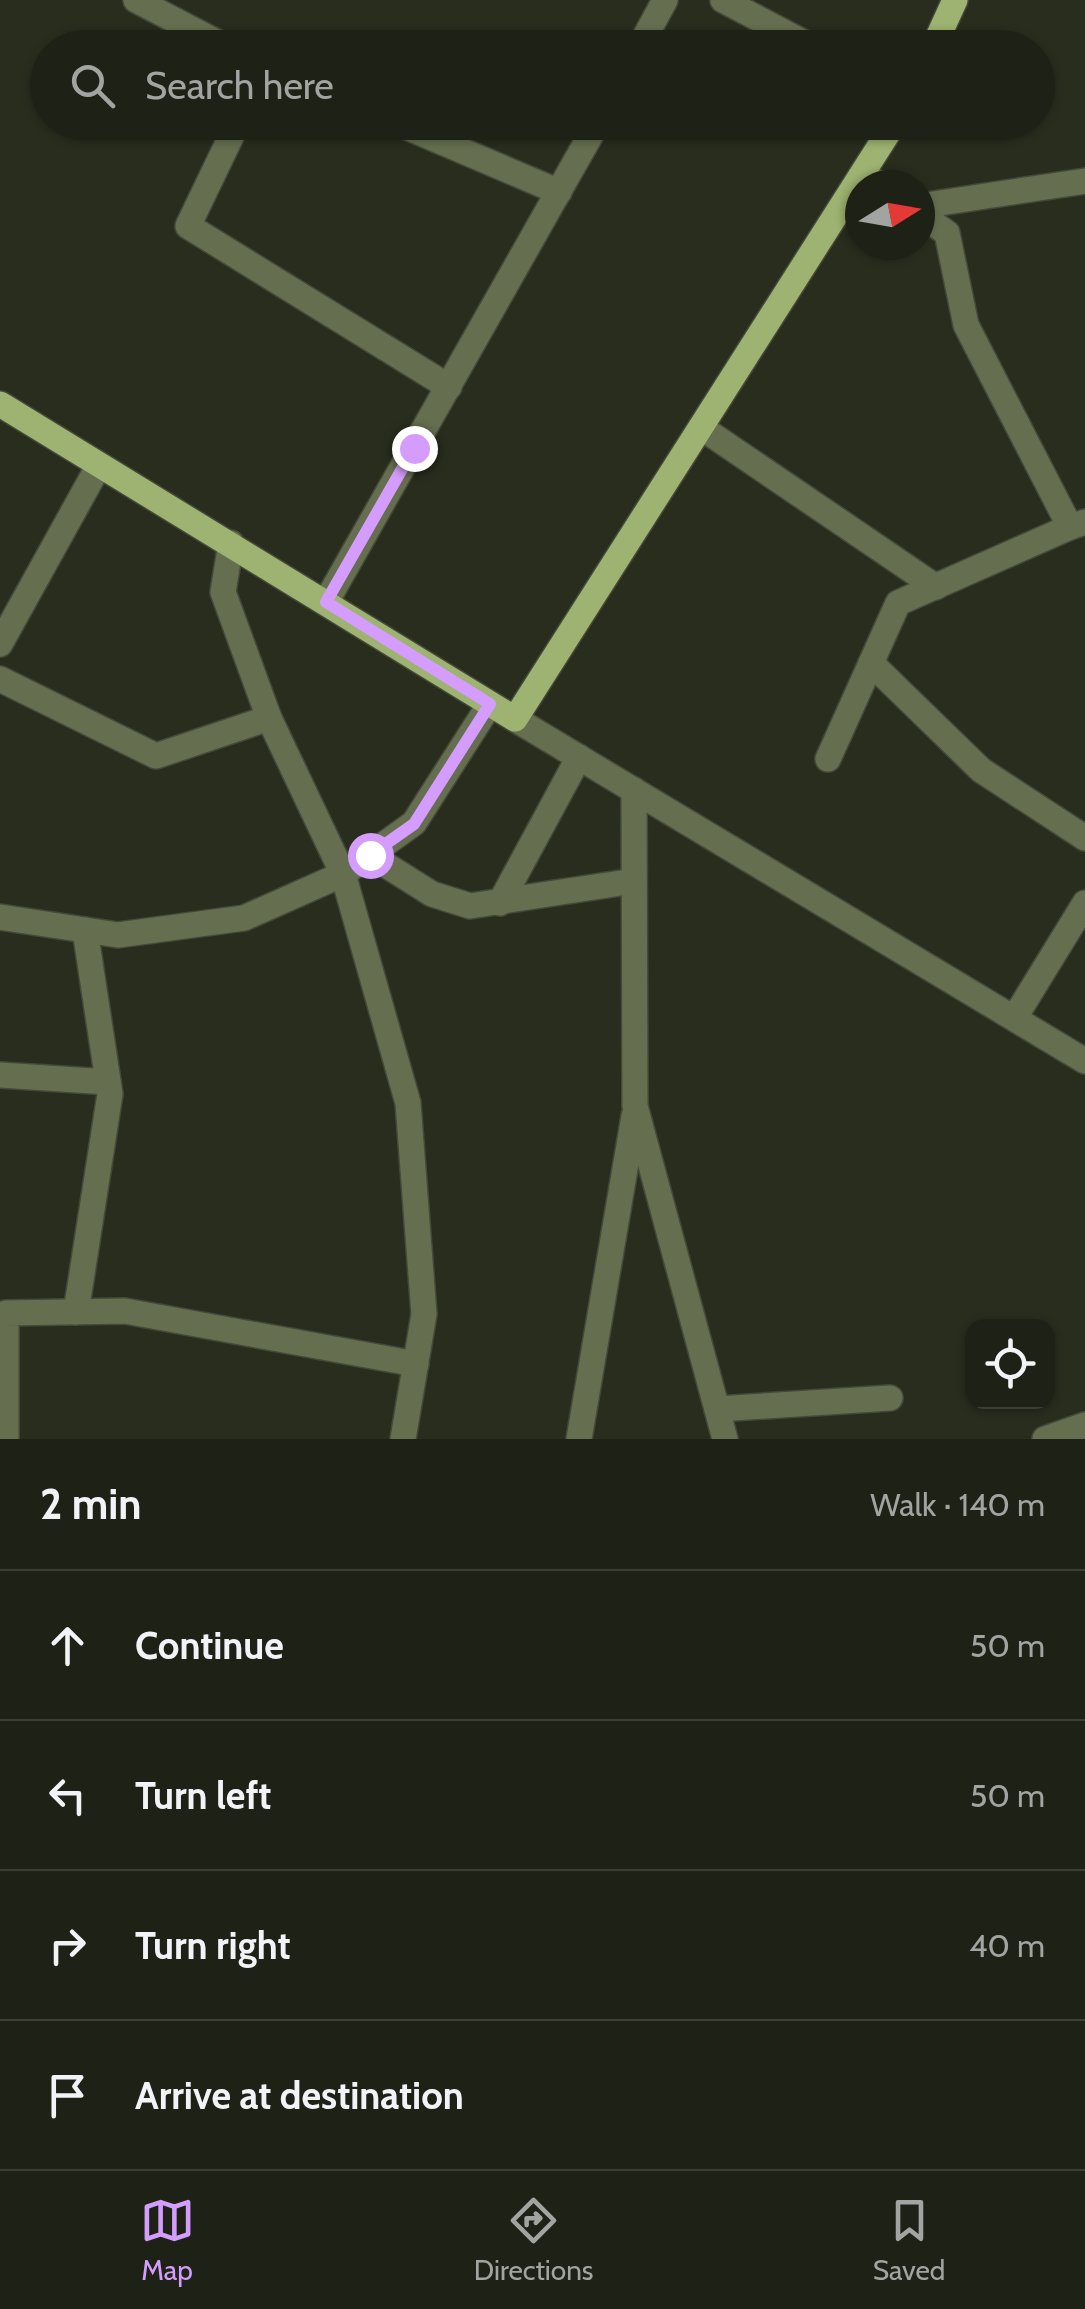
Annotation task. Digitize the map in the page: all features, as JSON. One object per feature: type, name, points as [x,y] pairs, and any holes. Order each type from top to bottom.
[{"type":"main road","points":[[941,30],[955,0]]},
{"type":"main road","points":[[877,170],[889,140]]},
{"type":"main road","points":[[0,404],[514,719],[702,428],[845,221]]},
{"type":"street","points":[[136,0],[194,30]]},
{"type":"street","points":[[649,30],[665,0]]},
{"type":"street","points":[[722,0],[780,30]]},
{"type":"street","points":[[229,140],[188,226],[448,387]]},
{"type":"street","points":[[437,140],[559,192]]},
{"type":"street","points":[[326,602],[588,140]]},
{"type":"street","points":[[935,204],[1085,181]]},
{"type":"street","points":[[828,759],[898,603],[1078,524],[966,325],[946,233],[935,225]]},
{"type":"street","points":[[702,428],[936,587]]},
{"type":"street","points":[[0,644],[98,467]]},
{"type":"street","points":[[231,543],[222,592],[269,718],[344,874],[408,1103],[424,1314],[404,1439]]},
{"type":"street","points":[[871,663],[980,770],[1085,838]]},
{"type":"street","points":[[0,680],[156,756],[269,718]]},
{"type":"street","points":[[0,917],[118,935],[244,918],[344,874],[414,824],[490,704]]},
{"type":"street","points":[[514,719],[1085,1061]]},
{"type":"street","points":[[500,903],[578,757]]},
{"type":"street","points":[[579,1439],[636,1106],[634,790]]},
{"type":"street","points":[[370,855],[432,894],[470,906],[634,881]]},
{"type":"street","points":[[1015,1017],[1085,903]]},
{"type":"street","points":[[76,1312],[110,1094],[85,930]]},
{"type":"street","points":[[0,1075],[108,1082]]},
{"type":"street","points":[[636,1106],[725,1439]]},
{"type":"street","points":[[6,1439],[3,1313],[124,1311],[416,1364]]},
{"type":"street","points":[[717,1409],[890,1398]]},
{"type":"street","points":[[1045,1439],[1085,1425]]},
{"type":"route","points":[[370,855],[414,824],[490,704],[326,602],[414,448]]}]
